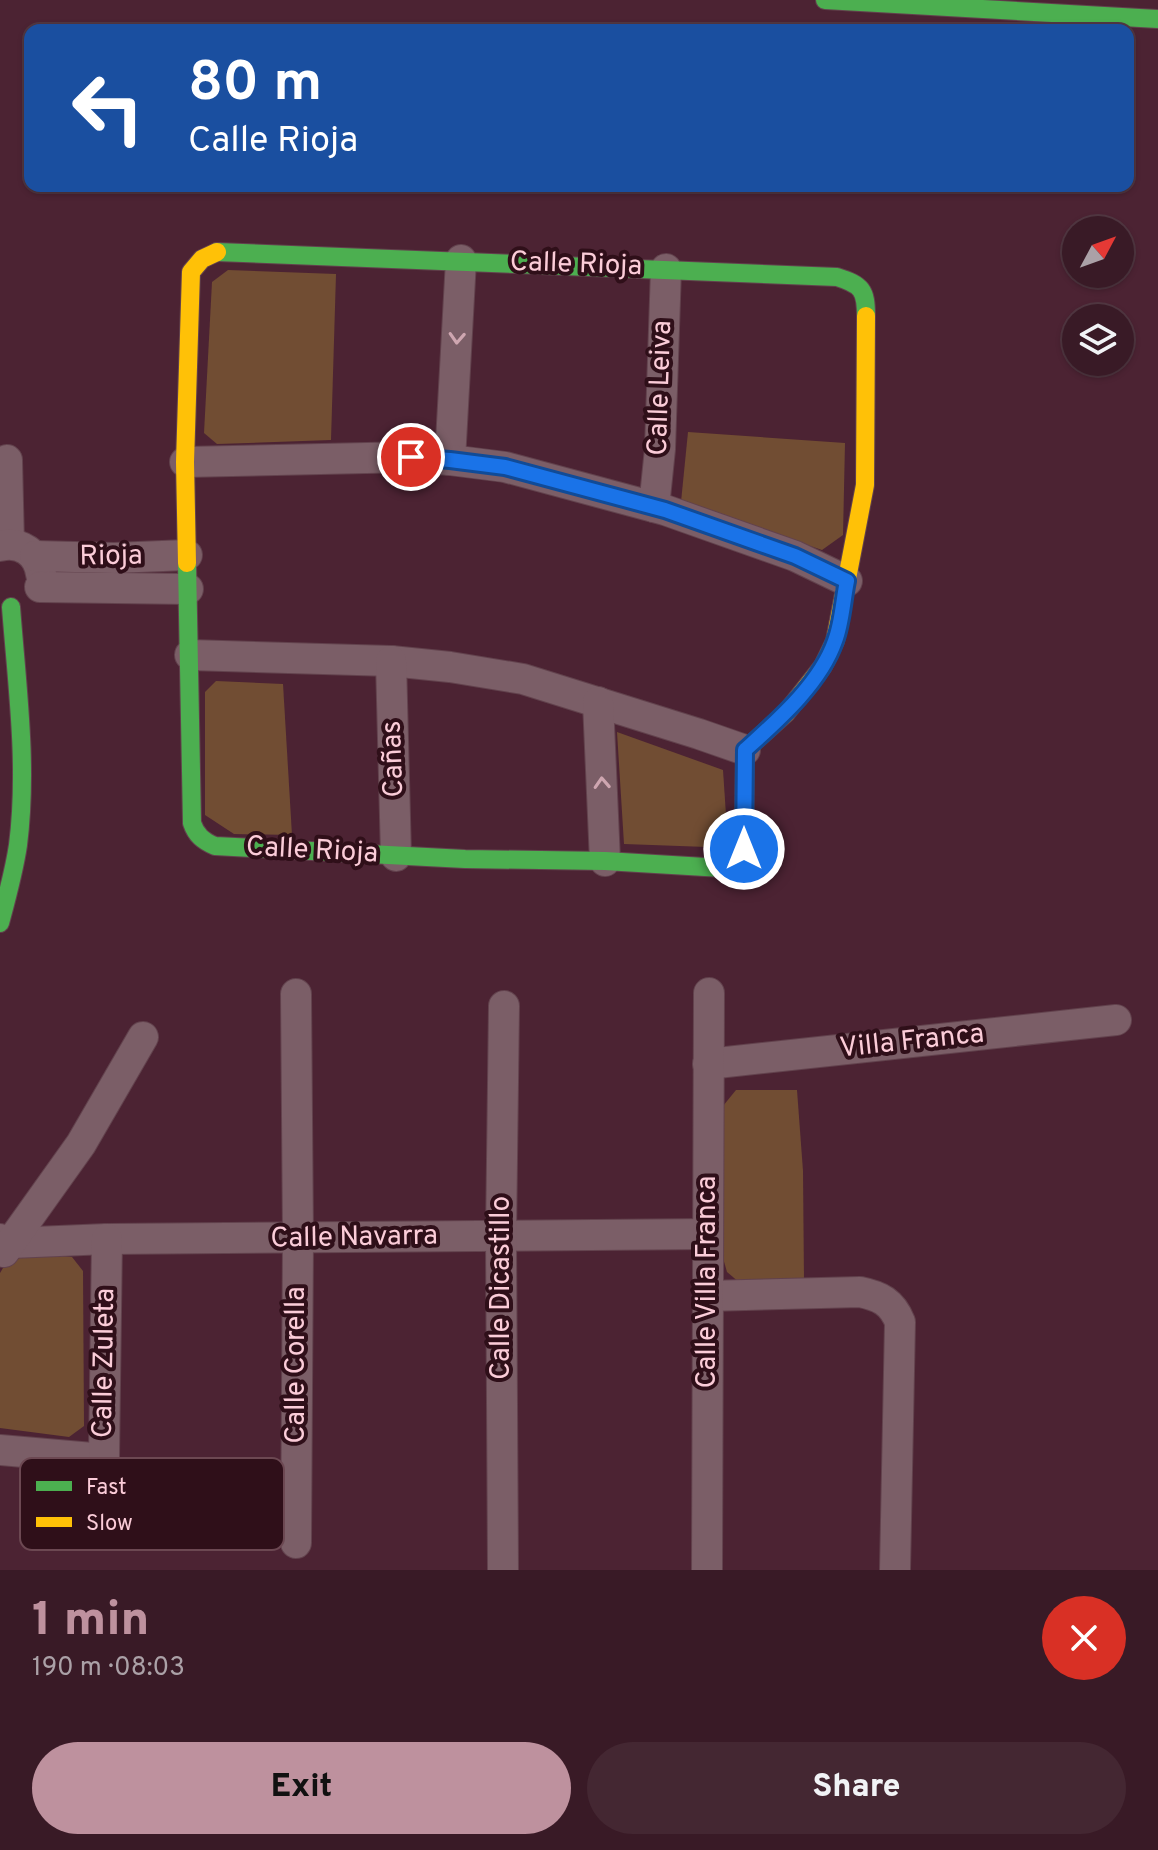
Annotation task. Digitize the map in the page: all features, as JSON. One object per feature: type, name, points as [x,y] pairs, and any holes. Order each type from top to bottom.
[{"type":"street","points":[[825,0],[1158,19]]},
{"type":"street","name":"Calle Rioja","points":[[217,252],[666,269],[837,277],[862,289],[866,297],[865,485],[835,641],[823,666],[786,713],[745,750],[744,849],[740,859],[722,868],[605,861],[396,856],[215,846],[203,842],[195,834],[192,823],[185,462],[191,272],[199,261],[217,252]]},
{"type":"street","points":[[450,460],[461,260]]},
{"type":"street","name":"Calle Leiva","points":[[654,507],[660,449],[666,269]]},
{"type":"street","points":[[185,462],[411,457],[505,467],[654,507],[795,556],[847,581]]},
{"type":"street","points":[[0,923],[7,902],[21,822],[22,755],[6,606],[23,604],[33,598],[42,576],[40,566],[15,549],[7,460]]},
{"type":"street","name":"Rioja","points":[[15,549],[89,558],[187,555]]},
{"type":"street","points":[[89,558],[89,589]]},
{"type":"street","name":"Rioja","points":[[40,587],[188,589]]},
{"type":"street","points":[[190,655],[391,661],[523,679],[745,750]]},
{"type":"street","name":"Cañas","points":[[391,661],[396,856]]},
{"type":"street","points":[[598,702],[605,861]]},
{"type":"street","name":"Calle Villa Franca","points":[[707,1570],[709,993]]},
{"type":"street","name":"Calle Corella","points":[[296,994],[296,1543]]},
{"type":"street","name":"Calle Dicastillo","points":[[503,1570],[501,1236],[504,1006]]},
{"type":"street","name":"Villa Franca","points":[[708,1064],[1116,1020]]},
{"type":"street","points":[[4,1246],[81,1144],[143,1037]]},
{"type":"street","name":"Calle Navarra","points":[[4,1246],[107,1239],[708,1234]]},
{"type":"street","name":"Calle Zuleta","points":[[104,1458],[107,1239]]},
{"type":"street","points":[[708,1296],[860,1292],[888,1301],[900,1322],[895,1570]]},
{"type":"street","points":[[0,1450],[92,1458]]},
{"type":"shaded area","points":[[228,270],[336,274],[331,440],[217,444],[204,433],[212,282]]},
{"type":"shaded area","points":[[688,432],[845,443],[843,535],[822,550],[681,502]]},
{"type":"shaded area","points":[[216,681],[283,684],[292,835],[234,834],[205,815],[205,692]]},
{"type":"shaded area","points":[[617,732],[723,770],[727,830],[707,847],[624,844]]},
{"type":"shaded area","points":[[736,1090],[797,1090],[803,1171],[804,1281],[740,1283],[727,1272],[723,1258],[723,1106]]},
{"type":"shaded area","points":[[23,1252],[72,1257],[83,1271],[84,1426],[69,1437],[0,1428],[0,1273]]},
{"type":"traffic: fast","points":[[825,0],[1158,19]]},
{"type":"traffic: fast","points":[[217,252],[837,277],[861,290],[866,316]]},
{"type":"traffic: fast","points":[[187,563],[192,823],[198,834],[215,846],[722,868],[739,857],[744,838]]},
{"type":"traffic: fast","points":[[0,923],[18,845],[21,815],[20,726],[11,607]]},
{"type":"traffic: slow","points":[[187,563],[185,462],[191,272],[202,259],[217,252]]},
{"type":"traffic: slow","points":[[744,838],[745,750],[786,713],[823,666],[835,641],[865,485],[866,316]]},
{"type":"route","points":[[411,457],[505,467],[665,510],[795,556],[847,581],[835,641],[823,666],[786,713],[745,750],[744,849]]}]
